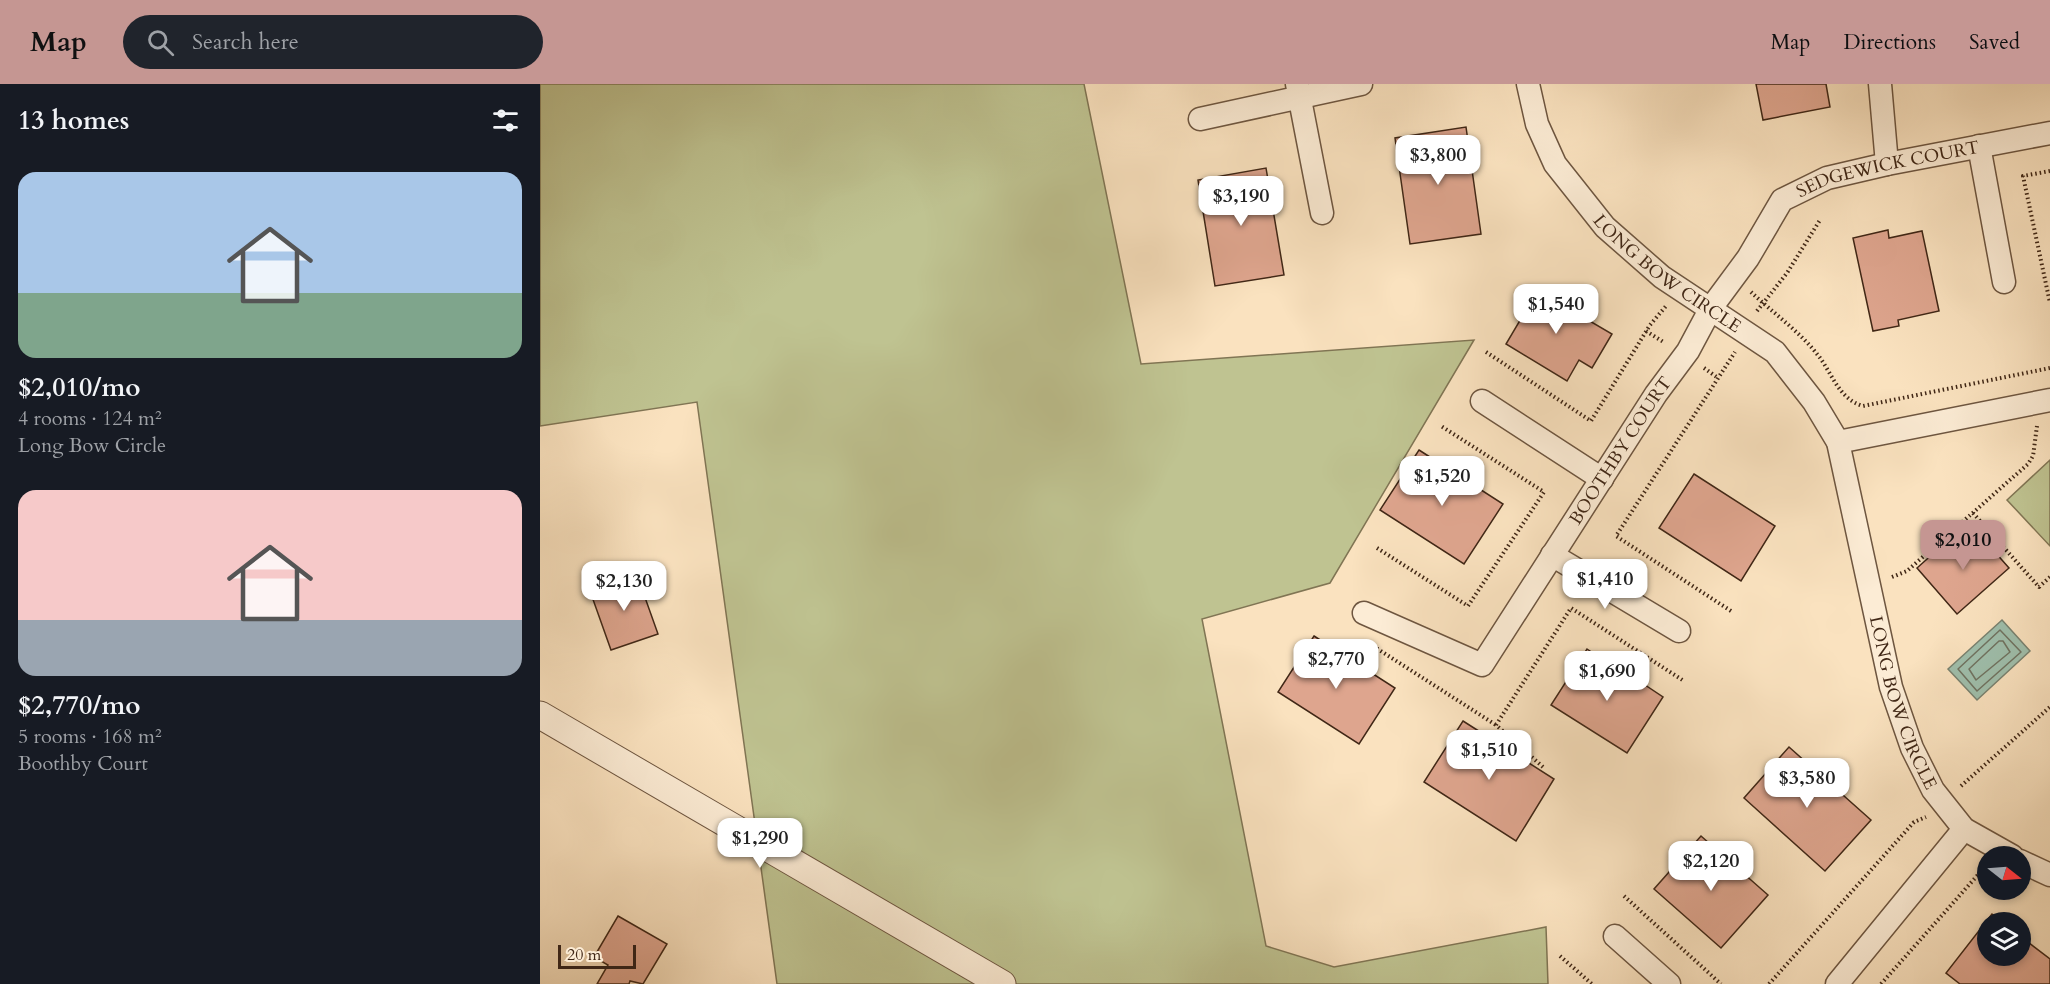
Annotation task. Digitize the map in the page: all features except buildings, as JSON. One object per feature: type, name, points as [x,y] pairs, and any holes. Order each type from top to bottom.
[{"type":"street","points":[[1200,119],[1299,91],[1361,84]]},
{"type":"street","name":"LONG BOW CIRCLE","points":[[1528,84],[1537,124],[1555,164],[1605,227],[1662,277],[1775,352],[1814,402],[1838,442],[1892,687],[1912,748],[1933,790],[1964,829],[1994,846]]},
{"type":"street","points":[[1880,84],[1887,164]]},
{"type":"street","points":[[1299,91],[1322,213]]},
{"type":"street","name":"SEDGEWICK COURT","points":[[1711,308],[1735,277],[1782,200],[1827,178],[1887,164],[2050,133]]},
{"type":"street","points":[[1979,146],[2004,282]]},
{"type":"street","name":"BOOTHBY COURT","points":[[1364,613],[1482,665],[1552,555],[1688,351],[1711,308]]},
{"type":"street","points":[[1838,442],[2050,400]]},
{"type":"street","points":[[1482,401],[1602,479]]},
{"type":"street","points":[[1552,555],[1679,631]]},
{"type":"street","points":[[540,714],[1002,984]]},
{"type":"street","points":[[1837,984],[1964,829]]},
{"type":"street","points":[[2031,866],[2050,875]]},
{"type":"street","points":[[1615,936],[1669,984]]},
{"type":"path","points":[[2050,171],[2023,176],[2050,303]]},
{"type":"path","points":[[1752,321],[1762,303],[1787,273],[1820,220]]},
{"type":"path","points":[[1735,277],[1816,353],[1844,396],[1853,403],[1863,406],[2050,368]]},
{"type":"path","points":[[1486,352],[1591,421],[1650,325],[1680,289]]},
{"type":"path","points":[[1731,611],[1616,536],[1737,349]]},
{"type":"path","points":[[1891,583],[1891,578],[1907,572],[2028,464],[2033,456],[2038,420]]},
{"type":"path","points":[[1377,548],[1468,606],[1544,492],[1441,426]]},
{"type":"path","points":[[1973,513],[2039,587],[2050,577]]},
{"type":"path","points":[[1496,725],[1571,608],[1684,681]]},
{"type":"path","points":[[1365,640],[1496,725],[1544,767]]},
{"type":"path","points":[[1769,984],[1914,822],[1928,816],[2050,707]]},
{"type":"path","points":[[1881,984],[1977,875]]},
{"type":"path","points":[[1624,896],[1721,984]]},
{"type":"path","points":[[1560,957],[1592,984]]},
{"type":"green space","points":[[540,84],[1084,84],[1141,364],[1474,340],[1330,583],[1202,619],[1266,946],[1334,967],[1546,927],[1548,984],[777,984],[697,402],[540,426]]},
{"type":"green space","points":[[2050,460],[2050,546],[2007,500]]},
{"type":"water","points":[[2002,620],[2030,651],[1977,700],[1948,669]]}]
